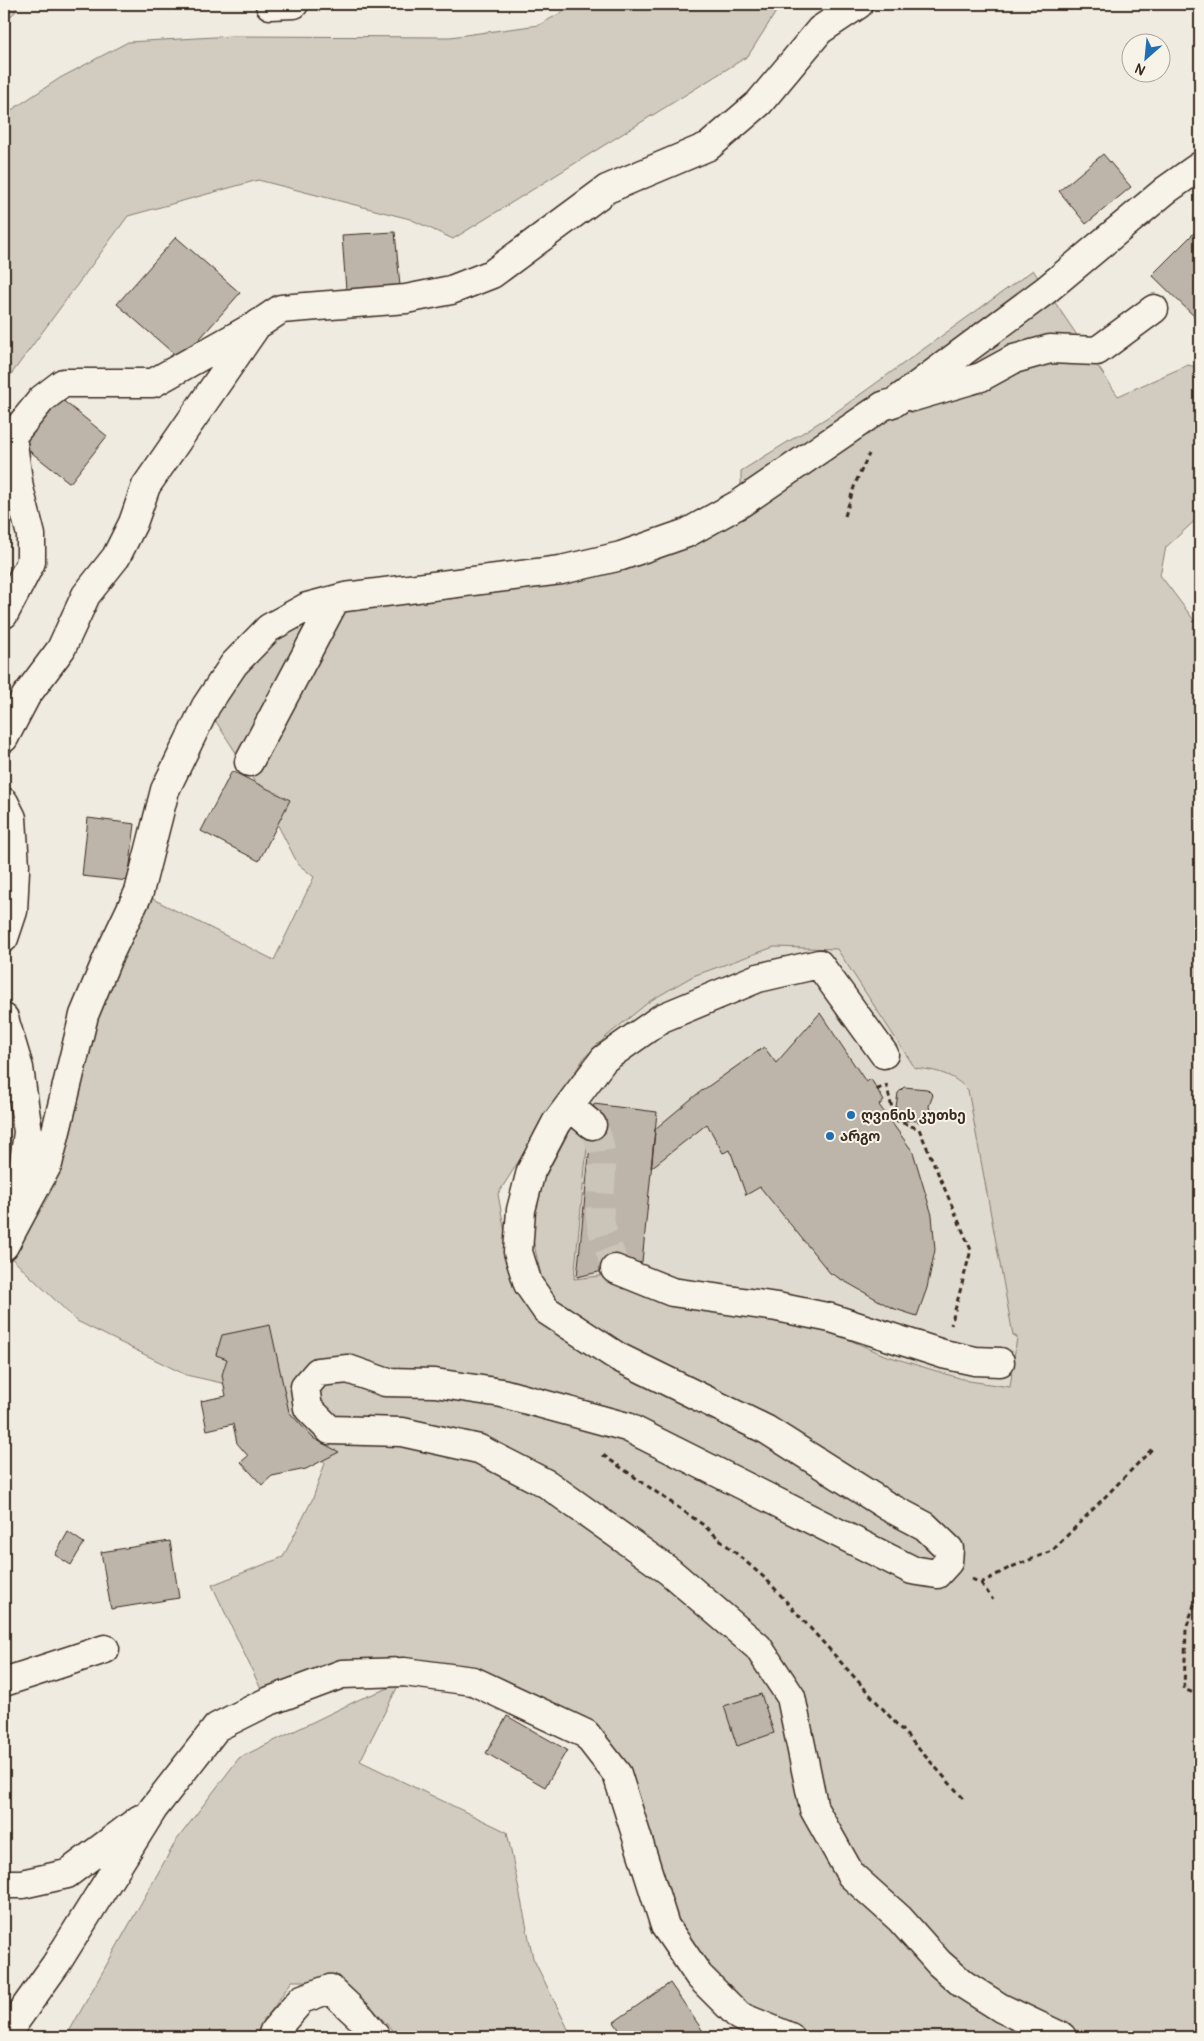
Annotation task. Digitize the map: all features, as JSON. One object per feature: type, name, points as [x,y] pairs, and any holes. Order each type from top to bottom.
[{"type":"street","points":[[4,614],[31,562],[31,535],[19,488],[12,436],[42,399],[63,382],[153,383],[257,325],[281,309],[406,299],[451,290],[492,274],[607,189],[709,146],[759,103],[820,30],[860,4]]},
{"type":"street","points":[[895,402],[1046,290],[1166,190],[1200,166]]},
{"type":"street","points":[[4,1246],[17,1218],[48,1164],[84,1014],[108,957],[139,892],[165,790],[206,706],[234,664],[268,628],[306,607],[335,600],[394,590],[561,570],[631,553],[687,533],[725,511],[883,406],[981,377],[1014,360],[1050,349],[1097,351],[1154,309]]},
{"type":"street","points":[[4,738],[26,696],[61,649],[86,595],[116,558],[133,524],[146,486],[257,325]]},
{"type":"street","points":[[249,762],[335,600]]},
{"type":"street","points":[[4,802],[12,818],[15,870],[13,912],[4,938]]},
{"type":"street","points":[[4,846],[15,870]]},
{"type":"street","points":[[884,1054],[819,964],[758,978],[662,1018],[604,1059],[556,1123],[531,1171],[521,1210],[518,1252],[528,1284],[546,1310],[618,1357],[767,1430],[887,1506],[925,1526],[949,1550],[948,1562],[937,1574],[912,1570],[627,1427],[502,1393],[435,1383],[385,1382],[348,1369],[318,1372],[305,1387],[308,1408],[330,1430],[402,1432],[479,1449],[546,1484],[669,1571],[758,1647],[791,1697],[814,1809],[851,1875],[900,1919],[939,1963],[963,1984],[1001,2008],[1062,2037]]},
{"type":"street","points":[[4,1018],[19,1068],[28,1132],[17,1218]]},
{"type":"street","points":[[570,1106],[592,1125]]},
{"type":"street","points":[[4,1112],[28,1132]]},
{"type":"street","points":[[615,1269],[672,1292],[777,1307],[831,1318],[943,1354],[975,1361],[1000,1362]]},
{"type":"street","points":[[4,1682],[105,1649]]},
{"type":"street","points":[[4,2037],[56,1964],[153,1809],[217,1727],[267,1702],[342,1674],[404,1672],[473,1681],[586,1734],[617,1774],[628,1832],[665,1926],[700,1976],[738,2016],[790,2037]]},
{"type":"street","points":[[4,1884],[22,1884],[67,1874],[153,1809]]},
{"type":"street","points":[[272,2037],[274,2031],[302,1999],[330,1989],[362,2019],[376,2037]]},
{"type":"path","points":[[846,516],[855,484],[870,453]]},
{"type":"path","points":[[886,1084],[894,1120],[919,1129],[971,1250],[943,1354]]},
{"type":"path","points":[[981,1583],[1009,1568],[1052,1551],[1153,1448]]},
{"type":"path","points":[[597,1451],[629,1471],[702,1524],[767,1580],[963,1798]]},
{"type":"path","points":[[944,1566],[981,1583],[993,1600]]},
{"type":"path","points":[[1200,1587],[1186,1629],[1184,1689],[1200,1696]]},
{"type":"shaded area","points":[[4,4],[18,4],[15,12],[4,23]]},
{"type":"shaded area","points":[[577,4],[781,4],[748,56],[453,239],[410,219],[258,180],[128,216],[4,384],[4,115],[60,78],[128,42],[232,36],[450,37],[539,25]]},
{"type":"shaded area","points":[[1033,270],[1118,396],[1188,365],[1200,368],[1200,516],[1166,547],[1160,575],[1200,628],[1200,2037],[790,2037],[699,1976],[586,1734],[404,1672],[267,1702],[212,1585],[283,1557],[313,1498],[325,1463],[298,1430],[253,1390],[186,1375],[77,1321],[4,1251],[139,892],[274,960],[314,877],[298,864],[258,787],[206,706],[307,607],[561,570],[741,503],[741,471],[836,412]],"holes":[[[774,947],[837,949],[915,1068],[944,1074],[956,1080],[968,1090],[1013,1335],[1017,1337],[1010,1387],[969,1381],[884,1355],[820,1327],[608,1275],[574,1279],[589,1127],[573,1124],[544,1179],[531,1231],[541,1276],[506,1238],[498,1194],[584,1058],[608,1035],[650,1001],[693,976]]]},
{"type":"shaded area","points":[[774,947],[838,949],[915,1068],[940,1070],[968,1090],[1013,1335],[1017,1337],[1010,1387],[969,1381],[884,1355],[820,1327],[608,1275],[574,1279],[589,1128],[557,1102],[584,1058],[608,1035],[650,1001],[693,976]]},
{"type":"shaded area","points":[[399,1684],[360,1761],[507,1832],[533,1958],[572,2037],[399,2037],[367,2003],[334,1981],[292,1981],[260,2027],[256,2037],[73,2037],[70,2030],[176,1841],[239,1758],[360,1699]]},
{"type":"building","points":[[1103,154],[1131,187],[1086,224],[1059,191]]},
{"type":"building","points":[[1200,227],[1200,319],[1199,321],[1152,275]]},
{"type":"building","points":[[395,232],[400,286],[346,290],[342,235]]},
{"type":"building","points":[[176,237],[240,293],[181,360],[117,304]]},
{"type":"building","points":[[60,398],[107,436],[70,483],[22,445]]},
{"type":"building","points":[[232,771],[290,800],[259,861],[201,831]]},
{"type":"building","points":[[88,818],[135,824],[128,881],[82,876]]},
{"type":"building","points":[[820,1013],[866,1082],[871,1079],[884,1101],[879,1105],[913,1152],[932,1215],[935,1250],[927,1288],[917,1316],[892,1308],[830,1273],[760,1187],[746,1195],[730,1150],[723,1153],[707,1124],[651,1168],[655,1129],[696,1095],[764,1047],[776,1063]]},
{"type":"building","points":[[904,1087],[927,1089],[933,1095],[929,1106],[931,1117],[923,1123],[912,1120],[902,1122],[895,1114],[898,1093]]},
{"type":"building","points":[[594,1104],[657,1112],[642,1262],[577,1277]]},
{"type":"building","points":[[270,1325],[289,1412],[313,1438],[339,1452],[306,1469],[272,1476],[262,1485],[241,1462],[248,1456],[237,1443],[233,1424],[207,1430],[201,1401],[226,1396],[222,1375],[227,1359],[216,1355],[222,1335]]},
{"type":"building","points":[[68,1532],[84,1543],[71,1565],[55,1555]]},
{"type":"building","points":[[170,1541],[179,1598],[111,1609],[101,1552]]},
{"type":"building","points":[[761,1694],[774,1733],[737,1746],[724,1706]]},
{"type":"building","points":[[507,1716],[567,1750],[545,1787],[486,1753]]},
{"type":"building","points":[[670,1983],[707,2037],[624,2037],[614,2022]]},
{"type":"tunnel","points":[[592,1125],[601,1150],[601,1224],[615,1269]]},
{"type":"place","name":"ღვინის კუთხე","points":[[851,1115]]},
{"type":"place","name":"არგო","points":[[830,1136]]}]
